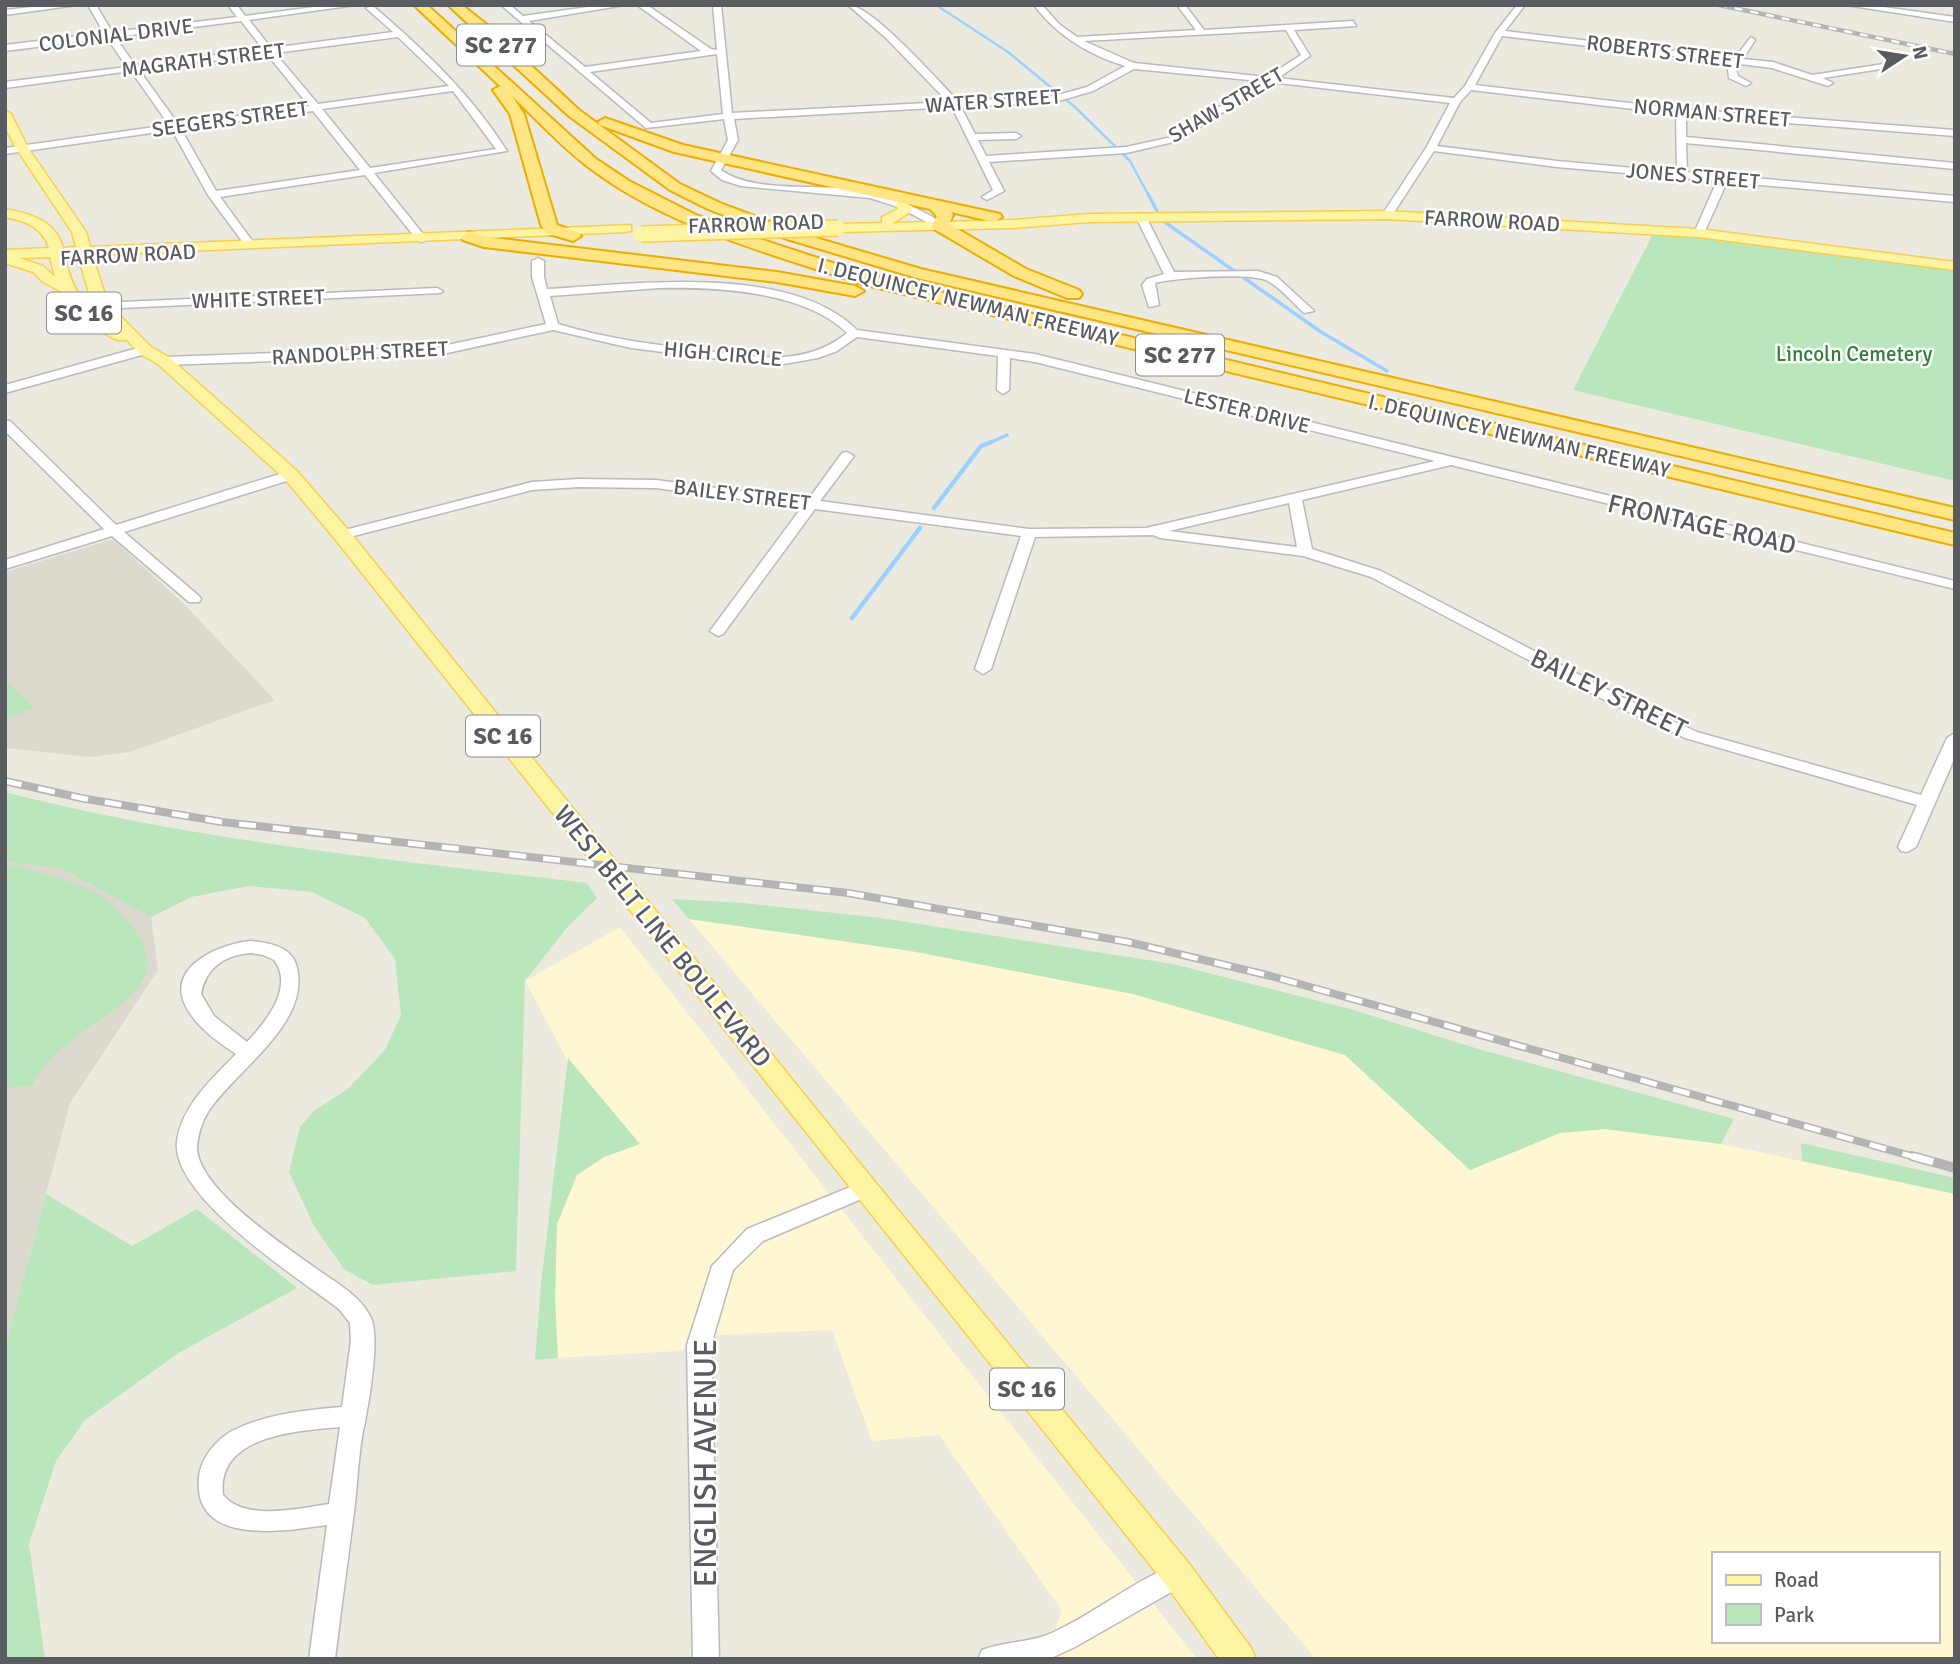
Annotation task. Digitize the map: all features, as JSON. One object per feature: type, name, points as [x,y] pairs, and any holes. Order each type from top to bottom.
[{"type":"highway","name":"I. DEQUINCEY NEWMAN FREEWAY","points":[[420,5],[592,162],[624,184],[701,222],[789,256],[868,280],[1955,539]]},
{"type":"highway","name":"I. DEQUINCEY NEWMAN FREEWAY","points":[[454,5],[482,27],[574,113],[676,187],[713,206],[793,236],[918,273],[1955,513]]},
{"type":"highway","points":[[464,45],[517,114],[540,200],[552,230],[578,233],[580,248],[594,254]]},
{"type":"highway","points":[[546,88],[600,120],[637,136],[678,149],[920,200],[995,221]]},
{"type":"highway","points":[[920,200],[942,210],[945,215],[937,221],[968,244],[1012,270],[1062,290],[1348,372]]},
{"type":"highway","points":[[968,244],[973,233],[995,221]]},
{"type":"highway","points":[[477,236],[484,242],[594,254],[846,289],[1002,320],[1216,369],[1291,382]]},
{"type":"main road","name":"SC 16","points":[[5,114],[22,148],[65,211]]},
{"type":"main road","points":[[887,220],[905,211],[902,204]]},
{"type":"main road","points":[[27,218],[65,211]]},
{"type":"main road","name":"WEST BELT LINE BOULEVARD","points":[[65,211],[79,232],[101,306],[142,346],[164,361],[291,474],[1178,1574],[1239,1659]]},
{"type":"main road","name":"SC 16","points":[[5,213],[27,218],[51,235],[66,289],[78,307],[107,331],[142,346]]},
{"type":"main road","name":"FARROW ROAD","points":[[578,233],[626,228],[887,220],[1387,215],[1699,233],[1955,266]]},
{"type":"main road","name":"FARROW ROAD","points":[[5,256],[222,251],[251,246],[477,236],[838,228],[937,221]]},
{"type":"main road","name":"FARROW ROAD","points":[[477,236],[552,230]]},
{"type":"main road","points":[[5,256],[38,269],[48,279],[66,289]]},
{"type":"street","points":[[5,13],[72,5]]},
{"type":"street","points":[[92,5],[109,36],[175,127],[213,195],[251,246]]},
{"type":"street","points":[[232,5],[422,239]]},
{"type":"street","name":"COLONIAL DRIVE","points":[[5,48],[352,5]]},
{"type":"street","points":[[505,5],[585,70],[722,52]]},
{"type":"street","points":[[522,19],[621,5]]},
{"type":"street","points":[[641,5],[709,52]]},
{"type":"street","points":[[717,5],[728,116],[735,131],[734,143],[716,171],[727,180],[740,184],[834,190],[902,204],[937,221]]},
{"type":"street","points":[[852,5],[889,36],[955,104],[999,191],[987,197]]},
{"type":"street","points":[[1038,5],[1057,26],[1107,59],[1133,66],[1273,79],[1456,101]]},
{"type":"street","points":[[1181,5],[1201,31]]},
{"type":"street","points":[[1850,5],[1870,10],[1955,20]]},
{"type":"street","points":[[1870,10],[1881,5]]},
{"type":"street","points":[[1387,215],[1431,148],[1456,101],[1469,88],[1517,6]]},
{"type":"street","points":[[213,195],[502,150],[486,124],[455,88],[370,8]]},
{"type":"street","points":[[1078,39],[1353,24]]},
{"type":"street","name":"SHAW STREET","points":[[983,159],[1126,150],[1175,139],[1306,56],[1289,28]]},
{"type":"street","name":"ROBERTS STREET","points":[[1499,33],[1773,65],[1828,83]]},
{"type":"street","name":"MAGRATH STREET","points":[[5,85],[400,34]]},
{"type":"street","points":[[1746,83],[1734,78],[1732,69],[1751,40]]},
{"type":"street","points":[[1814,77],[1887,65]]},
{"type":"street","name":"WATER STREET","points":[[585,70],[649,126],[728,116],[1055,99],[1090,89],[1133,66]]},
{"type":"street","name":"SEEGERS STREET","points":[[5,150],[455,88]]},
{"type":"street","name":"NORMAN STREET","points":[[1469,88],[1681,112],[1955,133]]},
{"type":"street","points":[[1681,112],[1682,174]]},
{"type":"street","points":[[973,138],[1016,136]]},
{"type":"street","points":[[1682,140],[1955,166]]},
{"type":"street","name":"JONES STREET","points":[[1431,148],[1557,164],[1955,199]]},
{"type":"street","points":[[1699,233],[1723,179]]},
{"type":"street","points":[[1142,217],[1170,276]]},
{"type":"street","points":[[538,261],[538,277],[553,326]]},
{"type":"street","points":[[1153,305],[1148,285],[1150,281],[1170,276],[1254,273],[1273,279],[1308,311]]},
{"type":"street","points":[[544,293],[698,285],[734,289],[821,309],[836,316],[854,333],[1004,353],[1003,390]]},
{"type":"street","name":"WHITE STREET","points":[[78,307],[438,291]]},
{"type":"street","name":"HIGH CIRCLE","points":[[553,326],[638,345],[744,359],[807,358],[833,349],[854,333]]},
{"type":"street","name":"RANDOLPH STREET","points":[[164,361],[438,351],[553,326]]},
{"type":"street","points":[[5,388],[142,346]]},
{"type":"street","name":"LESTER DRIVE","points":[[1004,353],[1449,461]]},
{"type":"street","points":[[5,424],[113,530],[194,599]]},
{"type":"street","points":[[718,631],[847,456]]},
{"type":"street","name":"BAILEY STREET","points":[[1146,532],[1449,461]]},
{"type":"street","name":"FRONTAGE ROAD","points":[[1449,461],[1955,585]]},
{"type":"street","points":[[5,565],[291,474]]},
{"type":"street","name":"BAILEY STREET","points":[[342,535],[532,486],[578,483],[656,484],[1029,533],[1146,532],[1305,552],[1376,574],[1620,702],[1691,734],[1927,802]]},
{"type":"street","points":[[1295,498],[1305,552]]},
{"type":"street","points":[[983,669],[1029,533]]},
{"type":"street","points":[[1907,847],[1955,738]]},
{"type":"street","points":[[248,1052],[217,1032],[200,1012],[191,994],[196,975],[211,959],[228,951],[250,947],[280,954],[289,967],[288,996],[280,1016],[263,1038],[200,1108],[186,1146],[193,1174],[216,1202],[357,1313],[363,1332],[355,1416],[322,1659]]},
{"type":"street","name":"ENGLISH AVENUE","points":[[706,1659],[699,1345],[723,1266],[755,1235],[865,1189]]},
{"type":"street","points":[[342,1513],[276,1518],[234,1517],[223,1512],[214,1503],[210,1494],[210,1479],[218,1458],[237,1441],[254,1432],[283,1423],[355,1416]]},
{"type":"street","points":[[990,1659],[1033,1653],[1178,1574]]},
{"type":"shaded area","points":[[113,539],[185,605],[275,700],[130,752],[89,757],[5,748],[5,572]]},
{"type":"shaded area","points":[[5,837],[151,917],[158,970],[70,1103],[5,1349]]},
{"type":"shaded area","points":[[689,919],[911,951],[1133,994],[1345,1055],[1470,1170],[1560,1133],[1605,1129],[1721,1144],[1955,1194],[1955,1659],[1316,1659]]},
{"type":"shaded area","points":[[620,927],[1197,1659],[1045,1659],[1062,1611],[939,1435],[872,1441],[832,1330],[718,1335],[677,1351],[558,1358],[555,1300],[557,1224],[577,1175],[604,1157],[617,1153],[525,981]]},
{"type":"green space","name":"Lincoln Cemetery","points":[[1655,230],[1955,266],[1955,481],[1573,390]]},
{"type":"green space","points":[[9,684],[34,708],[5,719],[5,686]]},
{"type":"green space","points":[[5,792],[149,824],[222,836],[368,857],[587,883],[597,898],[565,930],[525,981],[516,1271],[373,1285],[344,1269],[314,1226],[289,1172],[300,1127],[315,1110],[348,1089],[385,1050],[401,1015],[395,959],[365,918],[312,892],[249,886],[191,897],[151,917],[63,869],[5,861]]},
{"type":"green space","points":[[5,865],[16,865],[64,880],[101,896],[121,913],[138,935],[147,958],[147,969],[132,994],[50,1059],[33,1085],[5,1088]]},
{"type":"green space","points":[[672,899],[743,903],[881,918],[1173,964],[1350,1009],[1482,1050],[1734,1119],[1721,1144],[1605,1129],[1560,1133],[1470,1170],[1345,1055],[1133,994],[911,951],[689,919]]},
{"type":"green space","points":[[568,1058],[640,1144],[604,1157],[577,1175],[557,1224],[555,1300],[558,1358],[535,1360],[541,1284]]},
{"type":"green space","points":[[1801,1143],[1955,1178],[1955,1194],[1802,1161]]},
{"type":"green space","points":[[46,1194],[132,1246],[197,1209],[297,1288],[180,1352],[85,1420],[56,1461],[29,1544],[45,1659],[5,1659],[5,1349]]},
{"type":"waterway","points":[[936,5],[1008,52],[1076,108],[1130,161],[1149,196]]},
{"type":"waterway","points":[[1148,194],[1157,211]]},
{"type":"waterway","points":[[1166,223],[1321,332],[1387,371]]},
{"type":"waterway","points":[[987,444],[1007,435]]},
{"type":"waterway","points":[[934,508],[981,446],[991,442]]},
{"type":"waterway","points":[[852,618],[920,528]]},
{"type":"railway","points":[[1719,5],[1955,54]]},
{"type":"railway","points":[[5,781],[81,798],[222,822],[848,893],[1128,942],[1271,976],[1918,1158]]},
{"type":"railway","points":[[1912,1156],[1955,1168]]}]
